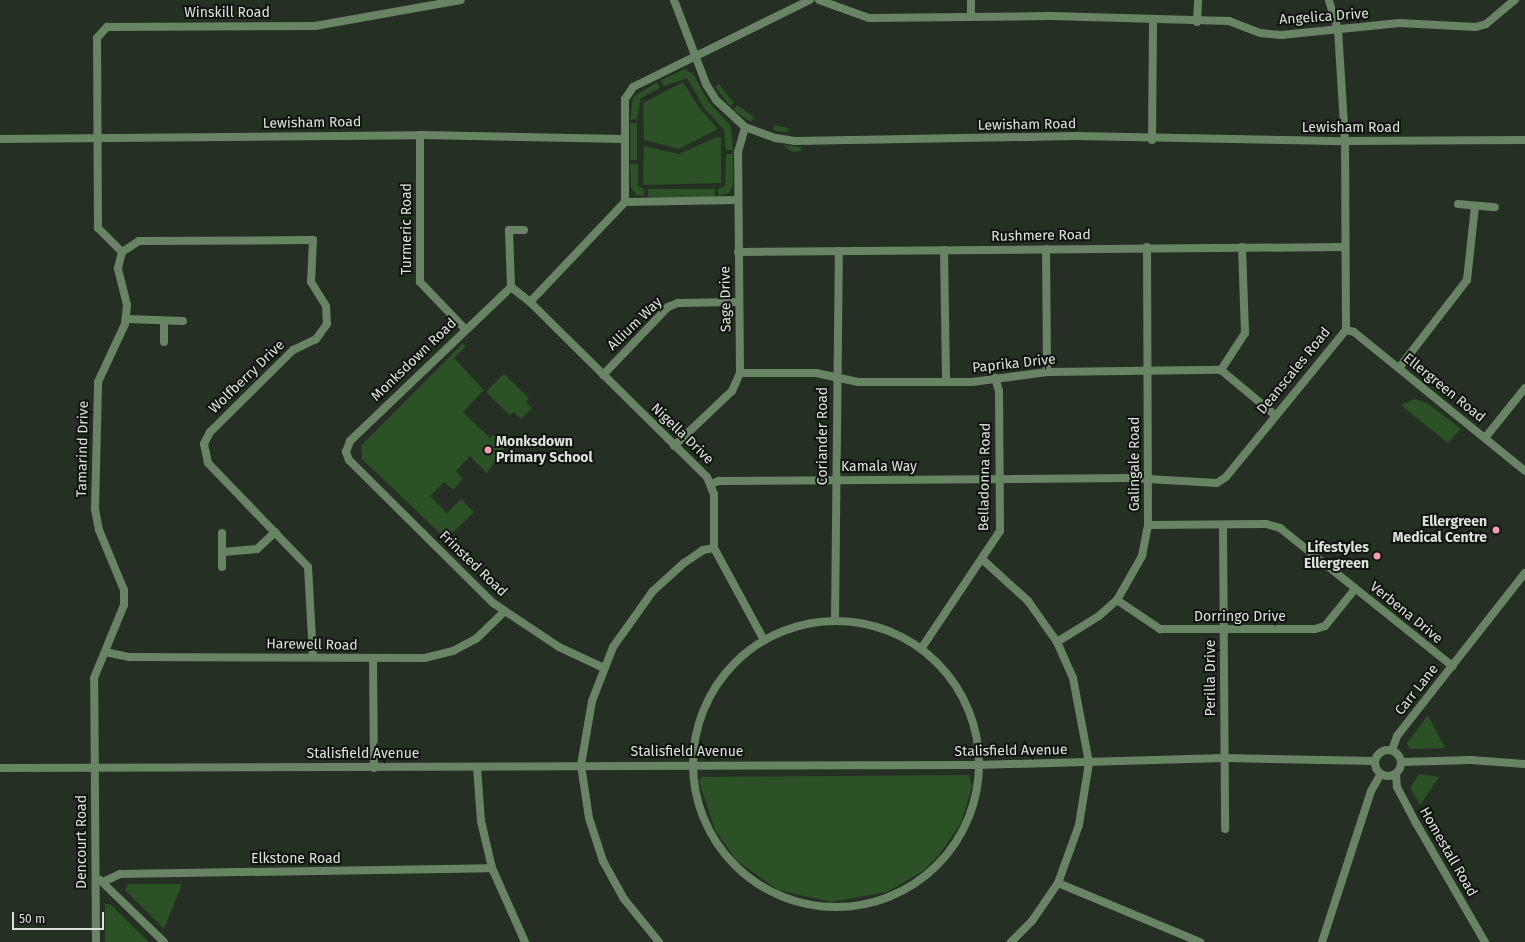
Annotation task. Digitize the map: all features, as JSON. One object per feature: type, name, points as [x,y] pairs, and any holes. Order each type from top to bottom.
[{"type":"street","name":"Winskill Road","points":[[99,138],[97,38],[107,27],[315,26],[460,0]]},
{"type":"street","name":"Lewisham Road","points":[[674,0],[694,56],[716,100],[745,127],[795,141],[1076,136],[1152,140],[1525,140]]},
{"type":"street","points":[[530,302],[625,202],[624,139],[628,92],[694,56],[810,0]]},
{"type":"street","name":"Angelica Drive","points":[[819,0],[869,18],[971,16],[1153,19],[1197,22],[1229,21],[1261,33],[1281,35],[1399,23],[1476,27],[1486,24],[1515,0]]},
{"type":"street","points":[[971,0],[971,16]]},
{"type":"street","points":[[1197,22],[1198,0]]},
{"type":"street","name":"Deanscales Road","points":[[1148,481],[1217,483],[1226,477],[1275,415],[1346,330],[1345,141],[1338,30],[1329,0]]},
{"type":"street","points":[[1152,140],[1153,19]]},
{"type":"street","name":"Sage Drive","points":[[674,446],[732,391],[740,373],[738,302],[739,137],[745,127]]},
{"type":"street","name":"Lewisham Road","points":[[0,139],[420,135],[624,139]]},
{"type":"street","name":"Turmeric Road","points":[[420,135],[420,282],[464,329]]},
{"type":"street","points":[[99,138],[98,228],[122,252]]},
{"type":"street","points":[[625,202],[738,200]]},
{"type":"street","points":[[1458,204],[1495,207]]},
{"type":"street","points":[[1399,368],[1467,280],[1476,206]]},
{"type":"street","points":[[507,289],[509,230],[524,230]]},
{"type":"street","name":"Wolfberry Drive","points":[[122,252],[139,241],[313,240],[312,282],[326,306],[327,324],[316,339],[293,350],[210,432],[204,444],[208,463],[308,567],[313,657]]},
{"type":"street","points":[[1242,247],[1245,333],[1221,370],[1275,415]]},
{"type":"street","name":"Rushmere Road","points":[[738,252],[1345,247]]},
{"type":"street","name":"Galingale Road","points":[[1057,642],[1099,616],[1117,600],[1142,556],[1148,525],[1147,248]]},
{"type":"street","points":[[1046,249],[1047,372]]},
{"type":"street","points":[[944,250],[946,381]]},
{"type":"street","name":"Coriander Road","points":[[835,621],[839,251]]},
{"type":"street","name":"Tamarind Drive","points":[[95,766],[94,678],[124,605],[124,590],[99,530],[95,509],[98,382],[126,319],[127,305],[118,268],[122,252]]},
{"type":"street","name":"Monksdown Road","points":[[346,452],[350,441],[507,289]]},
{"type":"street","name":"Nigella Drive","points":[[507,289],[530,302],[711,484],[714,548],[764,640]]},
{"type":"street","name":"Allium Way","points":[[603,375],[668,307],[678,303],[738,302]]},
{"type":"street","points":[[126,319],[164,322],[183,321]]},
{"type":"street","points":[[164,322],[164,342]]},
{"type":"street","name":"Ellergreen Road","points":[[1346,330],[1354,332],[1525,471]]},
{"type":"street","name":"Paprika Drive","points":[[740,373],[837,377],[858,382],[946,381],[995,378],[1047,372],[1221,370]]},
{"type":"street","name":"Belladonna Road","points":[[921,649],[983,560],[1000,530],[999,391],[995,378]]},
{"type":"street","points":[[1485,438],[1525,388]]},
{"type":"street","name":"Frinsted Road","points":[[346,452],[349,460],[474,585],[505,611],[559,647],[604,668]]},
{"type":"street","name":"Kamala Way","points":[[711,484],[720,481],[836,480],[999,479],[1148,481]]},
{"type":"street","name":"Verbena Drive","points":[[1148,525],[1266,524],[1280,528],[1452,666]]},
{"type":"street","name":"Perilla Drive","points":[[1223,525],[1225,829]]},
{"type":"street","points":[[223,552],[257,549],[275,532]]},
{"type":"street","points":[[222,533],[222,567]]},
{"type":"street","points":[[659,942],[624,899],[603,861],[589,818],[581,765],[592,701],[604,668],[626,625],[653,591],[684,563],[714,548]]},
{"type":"street","points":[[983,560],[1028,601],[1057,642],[1073,678],[1089,763],[1079,825],[1058,882],[1032,921],[1011,942]]},
{"type":"street","name":"Carr Lane","points":[[1392,750],[1398,736],[1525,573]]},
{"type":"street","name":"Dorringo Drive","points":[[1117,600],[1160,629],[1224,631],[1315,629],[1325,626],[1355,589]]},
{"type":"street","name":"Harewell Road","points":[[105,652],[129,657],[425,658],[453,651],[476,639],[505,611]]},
{"type":"street","points":[[835,621],[886,630],[921,649],[949,677],[968,708],[978,748],[971,812],[951,849],[938,865],[896,894],[840,907],[818,906],[779,896],[760,886],[732,862],[708,829],[694,787],[691,765],[696,731],[713,691],[727,671],[764,640],[800,626],[835,621]]},
{"type":"street","points":[[373,659],[374,768]]},
{"type":"street","points":[[1381,774],[1374,761],[1379,753],[1392,750],[1401,762]]},
{"type":"street","name":"Stalisfield Avenue","points":[[0,768],[95,766],[374,768],[581,765],[977,765],[1224,758],[1374,761]]},
{"type":"street","points":[[1401,762],[1471,760],[1525,764]]},
{"type":"street","points":[[1381,774],[1396,774],[1401,762]]},
{"type":"street","name":"Dencourt Road","points":[[95,766],[99,881],[96,942]]},
{"type":"street","points":[[477,767],[481,821],[492,868],[525,942]]},
{"type":"street","points":[[1322,942],[1371,791],[1381,774]]},
{"type":"street","name":"Homestall Road","points":[[1396,774],[1397,787],[1416,823],[1485,942]]},
{"type":"street","name":"Elkstone Road","points":[[99,881],[120,874],[492,868]]},
{"type":"street","points":[[99,881],[164,942]]},
{"type":"street","points":[[1058,882],[1200,942]]},
{"type":"green space","points":[[685,69],[694,75],[708,101],[731,126],[733,150],[726,150],[724,130],[704,108],[687,78],[664,86],[661,80]]},
{"type":"green space","points":[[657,82],[660,88],[641,98],[637,119],[630,120],[633,97]]},
{"type":"green space","points":[[683,82],[700,109],[718,129],[679,149],[644,140],[643,103]]},
{"type":"green space","points":[[719,84],[734,103],[730,106],[715,87]]},
{"type":"green space","points":[[737,105],[754,117],[751,122],[734,110]]},
{"type":"green space","points":[[630,123],[637,123],[637,160],[630,160]]},
{"type":"green space","points":[[774,125],[789,128],[788,133],[773,130]]},
{"type":"green space","points":[[717,137],[721,138],[721,183],[643,185],[644,146],[679,154]]},
{"type":"green space","points":[[783,145],[801,147],[801,151],[792,152]]},
{"type":"green space","points":[[726,154],[733,154],[733,185],[729,193],[718,196],[718,189],[725,186]]},
{"type":"green space","points":[[630,164],[638,164],[638,186],[644,189],[644,196],[636,195],[631,187]]},
{"type":"green space","points":[[648,189],[715,189],[715,197],[648,197]]},
{"type":"green space","points":[[463,343],[466,346],[454,358],[484,390],[463,412],[490,438],[493,435],[508,443],[487,473],[470,456],[456,471],[463,479],[453,490],[444,482],[430,496],[447,513],[461,499],[474,512],[446,539],[362,459],[361,446]]},
{"type":"green space","points":[[504,374],[529,398],[526,402],[532,408],[521,419],[514,412],[510,415],[486,392]]},
{"type":"green space","points":[[1414,399],[1427,403],[1461,429],[1448,443],[1401,405]]},
{"type":"green space","points":[[1428,715],[1445,748],[1410,749],[1407,743]]},
{"type":"green space","points":[[1419,774],[1439,777],[1420,805],[1410,788]]},
{"type":"green space","points":[[969,775],[972,787],[961,823],[939,855],[923,871],[887,892],[831,902],[778,890],[737,861],[715,830],[699,781],[702,777]]},
{"type":"green space","points":[[128,884],[182,884],[164,929],[125,890]]},
{"type":"green space","points":[[105,904],[110,904],[149,942],[105,942]]},
{"type":"place","name":"Monksdown Primary School","points":[[488,450]]},
{"type":"place","name":"Ellergreen Medical Centre","points":[[1496,530]]},
{"type":"place","name":"Lifestyles Ellergreen","points":[[1377,556]]}]
